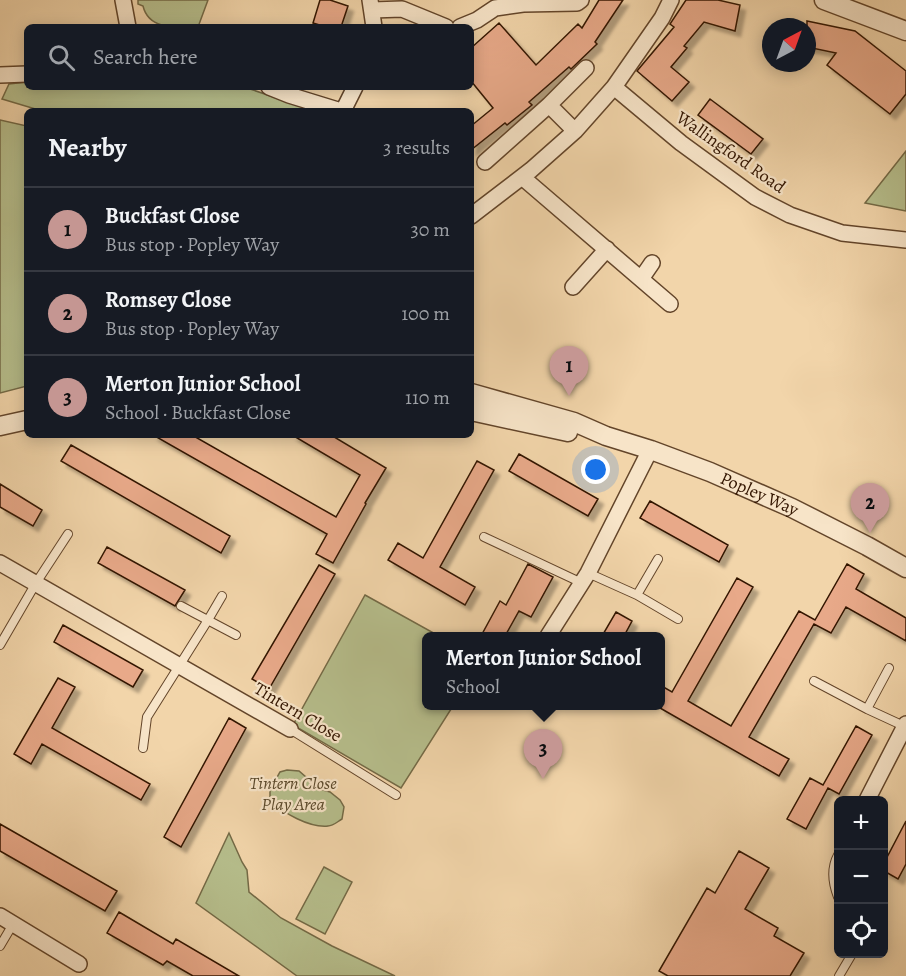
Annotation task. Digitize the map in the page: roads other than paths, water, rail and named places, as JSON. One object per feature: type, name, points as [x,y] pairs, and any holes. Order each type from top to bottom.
[{"type":"street","points":[[123,0],[127,24]]},
{"type":"street","points":[[467,24],[495,8],[523,4],[577,3],[581,0]]},
{"type":"street","points":[[474,214],[575,132],[614,87],[662,18],[670,0]]},
{"type":"street","points":[[824,0],[906,31]]},
{"type":"street","points":[[373,24],[369,4],[402,9],[439,24]]},
{"type":"street","points":[[484,162],[549,105],[586,68]]},
{"type":"street","points":[[0,75],[24,74]]},
{"type":"street","name":"Wallingford Road","points":[[614,87],[681,143],[755,197],[790,215],[842,233],[906,240]]},
{"type":"street","points":[[276,90],[332,108]]},
{"type":"street","points":[[344,108],[353,90]]},
{"type":"street","points":[[549,105],[575,132]]},
{"type":"street","points":[[522,177],[670,304]]},
{"type":"street","points":[[573,287],[607,249]]},
{"type":"street","points":[[641,279],[652,263]]},
{"type":"street","name":"Popley Way","points":[[474,394],[574,422],[606,436],[710,472],[792,508],[906,568]]},
{"type":"street","name":"Popley Way","points":[[474,412],[578,434],[606,436]]},
{"type":"street","points":[[0,426],[24,421]]},
{"type":"street","points":[[551,632],[585,578],[651,450]]},
{"type":"street","name":"Tintern Close","points":[[0,562],[290,729]]},
{"type":"street","points":[[870,796],[906,725]]},
{"type":"street","points":[[7,920],[78,964]]},
{"type":"lane","points":[[0,645],[68,534]]},
{"type":"lane","points":[[484,537],[585,578],[637,595],[678,619]]},
{"type":"lane","points":[[637,595],[658,560]]},
{"type":"lane","points":[[142,748],[147,717],[222,596]]},
{"type":"lane","points":[[181,606],[236,635]]},
{"type":"lane","points":[[867,710],[889,668]]},
{"type":"lane","points":[[814,681],[867,710],[906,725]]},
{"type":"lane","name":"Tintern Close","points":[[290,729],[396,795]]},
{"type":"lane","points":[[0,946],[7,920]]},
{"type":"lane","points":[[839,976],[850,958]]},
{"type":"place","name":"Buckfast Close","points":[[569,396]]},
{"type":"place","name":"Romsey Close","points":[[870,533]]},
{"type":"place","name":"Merton Junior School","points":[[543,779]]},
{"type":"park label","name":"Tintern Close Play Area","points":[[293,793]]}]
